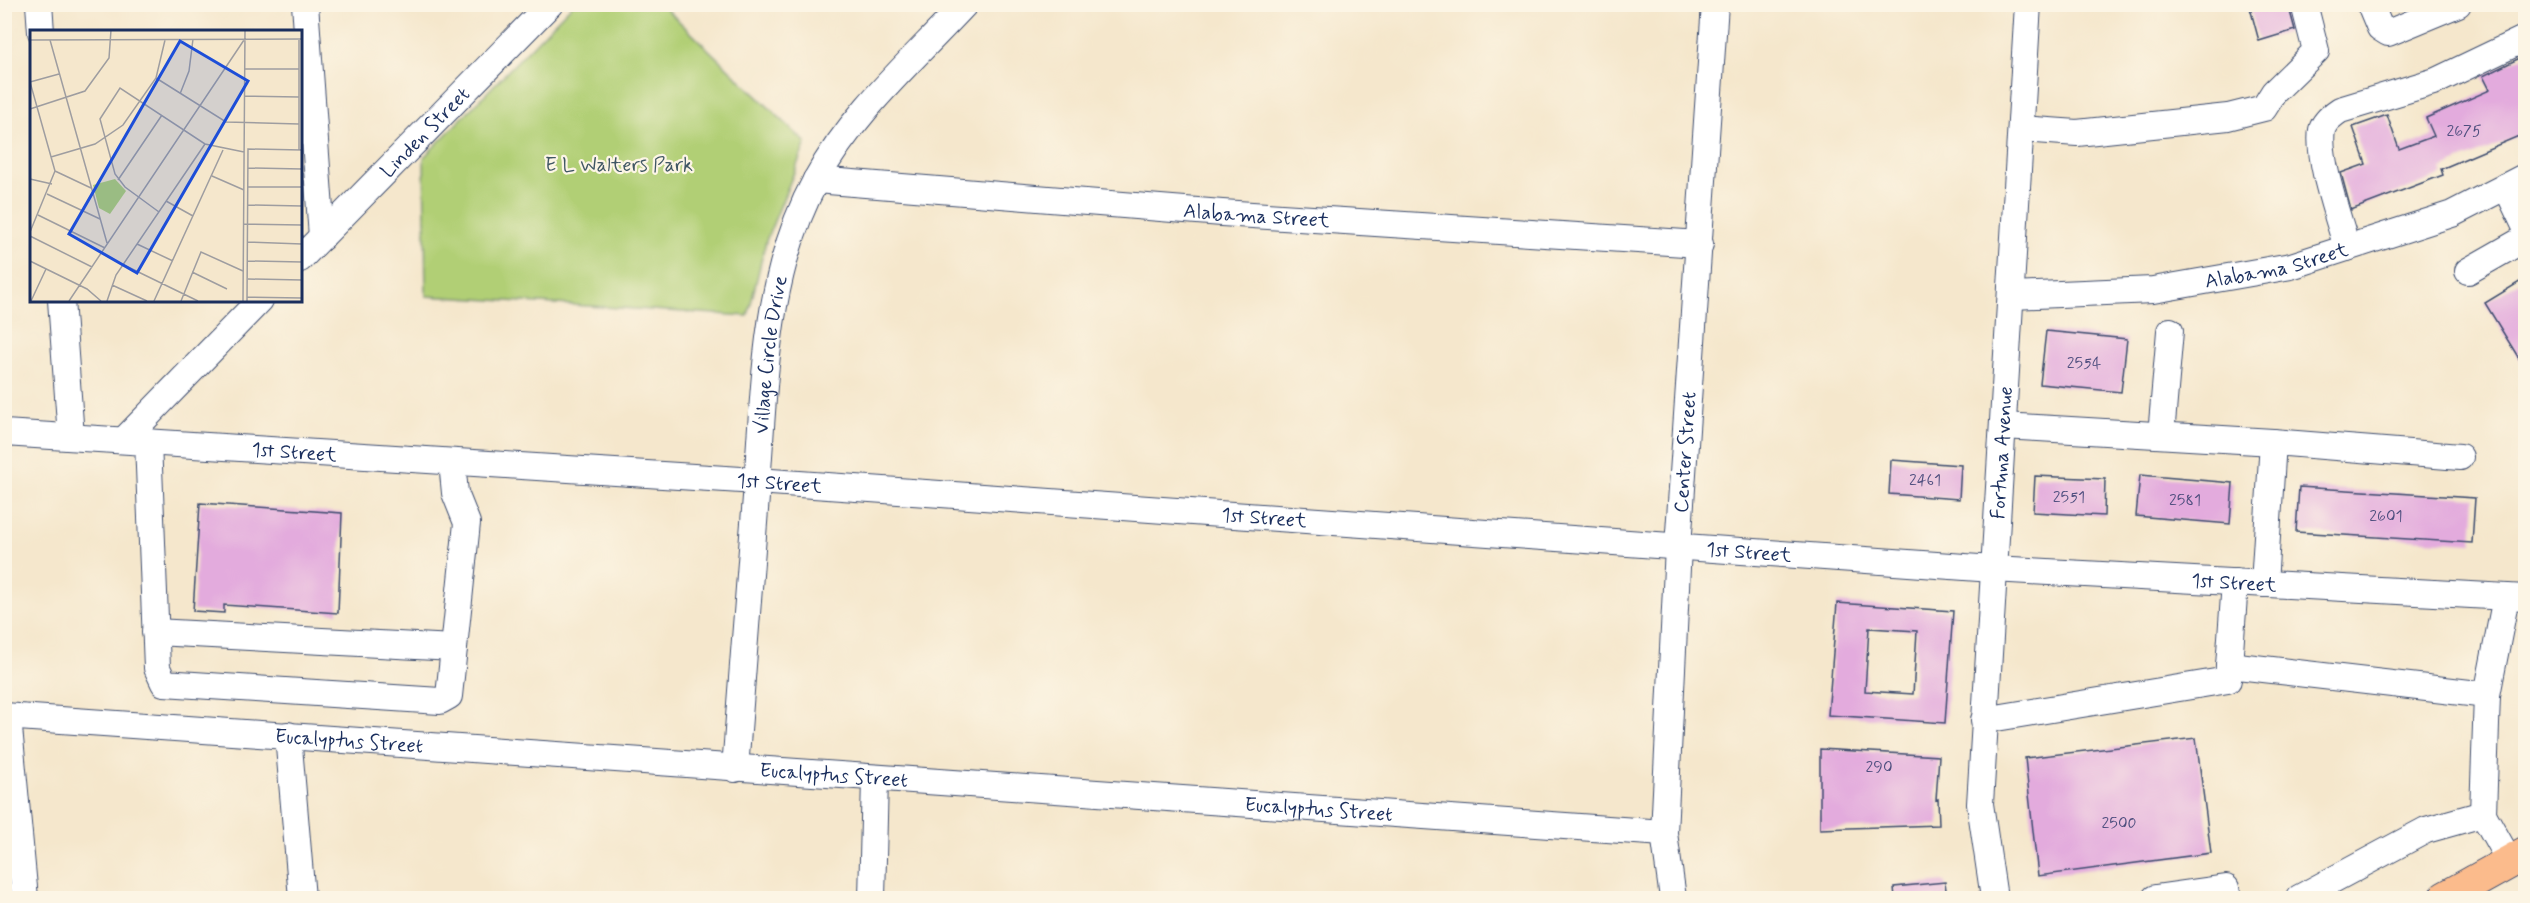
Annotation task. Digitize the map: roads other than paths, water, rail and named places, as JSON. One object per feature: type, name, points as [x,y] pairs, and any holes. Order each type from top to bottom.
[{"type":"main road","points":[[2445,898],[2518,857]]},
{"type":"street","points":[[39,4],[41,30]]},
{"type":"street","points":[[304,4],[322,237]]},
{"type":"street","name":"Linden Street","points":[[302,257],[550,4]]},
{"type":"street","name":"Village Circle Drive","points":[[735,769],[765,368],[776,289],[791,238],[816,180],[857,118],[965,4]]},
{"type":"street","name":"Center Street","points":[[1673,898],[1664,833],[1678,547],[1715,4]]},
{"type":"street","name":"Fortuna Avenue","points":[[1994,898],[1980,804],[2028,4]]},
{"type":"street","points":[[2021,129],[2077,133],[2228,117],[2264,108],[2274,92],[2316,51],[2304,4]]},
{"type":"street","points":[[2370,4],[2380,28],[2388,33],[2458,4]]},
{"type":"street","points":[[2347,248],[2323,156],[2322,128],[2332,115],[2340,110],[2436,81],[2526,38]]},
{"type":"street","name":"Alabama Street","points":[[816,180],[1222,213],[1700,244]]},
{"type":"street","points":[[2516,181],[2526,228]]},
{"type":"street","name":"Alabama Street","points":[[2012,296],[2153,290],[2291,266],[2452,214],[2516,181]]},
{"type":"street","points":[[2468,271],[2526,238]]},
{"type":"street","points":[[61,302],[71,437]]},
{"type":"street","points":[[258,302],[136,441],[157,668],[164,683],[440,701],[449,696],[467,523],[455,493],[452,462]]},
{"type":"street","points":[[2161,435],[2170,331]]},
{"type":"street","points":[[2003,426],[2273,442],[2460,457]]},
{"type":"street","name":"1st Street","points":[[4,433],[757,481],[1993,569],[2516,598]]},
{"type":"street","points":[[2264,584],[2273,442]]},
{"type":"street","points":[[1984,720],[2228,680],[2235,582]]},
{"type":"street","points":[[2516,598],[2487,695],[2483,814],[2518,857]]},
{"type":"street","points":[[155,632],[454,648]]},
{"type":"street","points":[[2229,664],[2487,695]]},
{"type":"street","points":[[6,717],[25,898]]},
{"type":"street","name":"Eucalyptus Street","points":[[6,717],[1664,833]]},
{"type":"street","points":[[288,735],[302,898]]},
{"type":"street","points":[[872,898],[875,779]]},
{"type":"street","points":[[2299,898],[2426,830],[2483,814]]},
{"type":"street","points":[[2155,898],[2226,888],[2228,898]]},
{"type":"park label","name":"E L Walters Park","points":[[619,164]]}]
